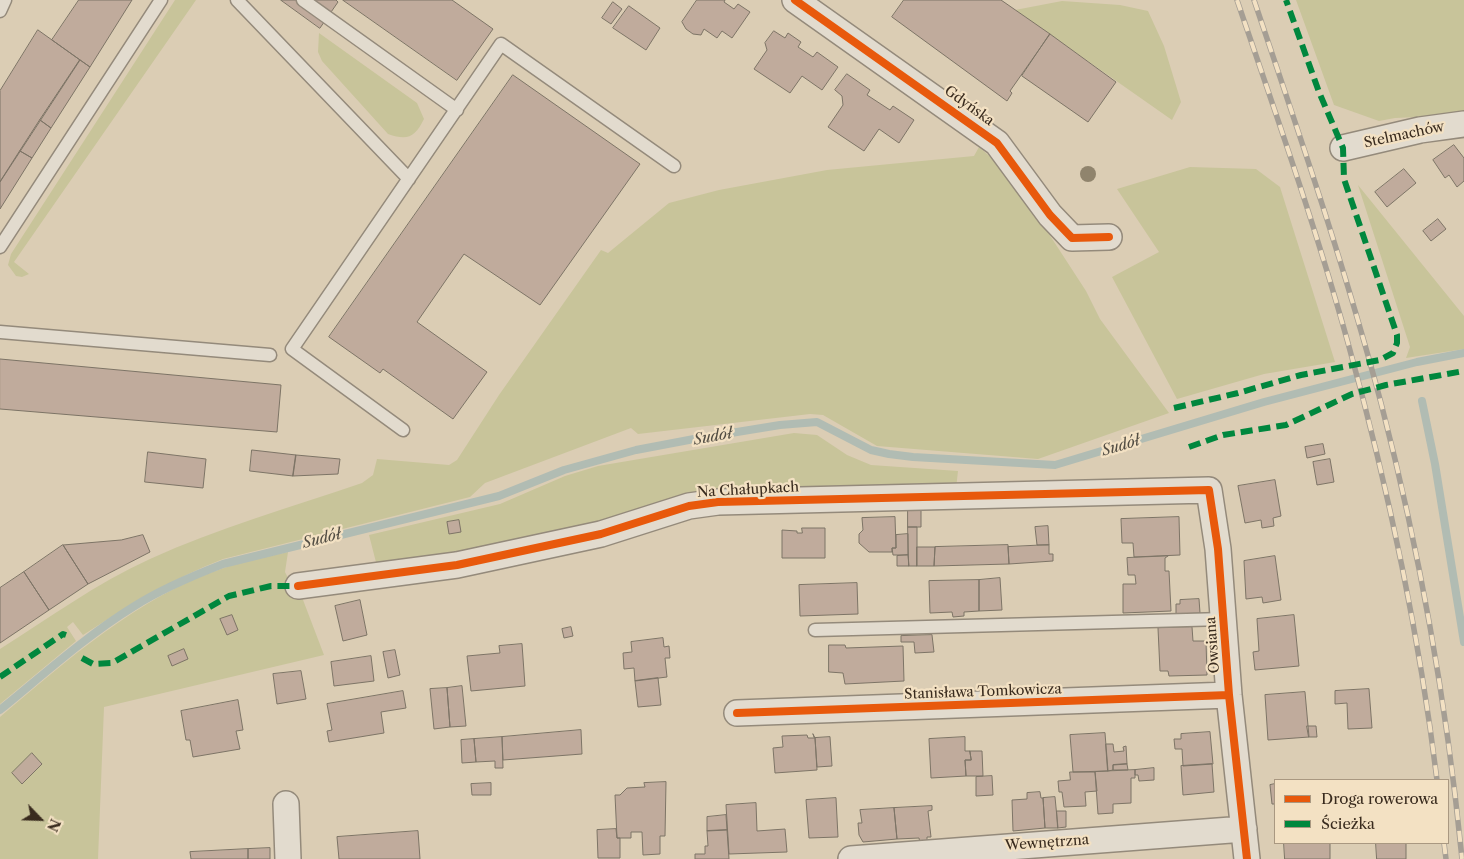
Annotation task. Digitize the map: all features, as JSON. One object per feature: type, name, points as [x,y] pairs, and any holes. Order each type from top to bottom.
[{"type":"street","name":"Gdyńska","points":[[795,0],[997,143],[1050,216],[1072,238],[1110,237]]},
{"type":"street","name":"Stelmachów","points":[[1343,148],[1420,130],[1464,124]]},
{"type":"street","name":"Na Chałupkach","points":[[298,586],[458,565],[601,534],[689,506],[718,502],[1208,490]]},
{"type":"street","name":"Owsiana","points":[[1208,490],[1212,505],[1224,618],[1229,695],[1247,859]]},
{"type":"street","name":"Stanisława Tomkowicza","points":[[737,713],[1229,695]]},
{"type":"street","points":[[286,804],[288,859]]},
{"type":"street","name":"Wewnętrzna","points":[[851,859],[1244,829]]},
{"type":"lane","points":[[0,11],[5,0]]},
{"type":"lane","points":[[0,247],[161,0]]},
{"type":"lane","points":[[237,0],[409,179]]},
{"type":"lane","points":[[303,0],[457,110]]},
{"type":"lane","points":[[403,430],[292,349],[501,44],[674,166]]},
{"type":"lane","points":[[0,332],[270,355]]},
{"type":"lane","points":[[815,630],[1224,618]]},
{"type":"shaded area","points":[[175,0],[196,0],[14,262],[29,274],[22,277],[16,276],[8,265],[11,254]]},
{"type":"shaded area","points":[[1296,0],[1464,0],[1464,115],[1395,118],[1379,121],[1334,105]]},
{"type":"shaded area","points":[[1062,1],[1120,5],[1148,11],[1164,46],[1181,102],[1172,120],[1015,10]]},
{"type":"shaded area","points":[[319,33],[417,103],[424,119],[414,134],[401,137],[388,134],[322,61],[318,52]]},
{"type":"shaded area","points":[[979,147],[1010,174],[1086,291],[1100,319],[1169,413],[1038,459],[877,446],[823,415],[810,414],[638,434],[631,428],[485,483],[470,497],[223,559],[152,593],[83,635],[73,622],[67,627],[76,641],[0,704],[0,649],[74,601],[130,568],[228,528],[362,483],[373,475],[377,459],[449,465],[457,460],[499,395],[601,250],[608,253],[669,203],[719,190],[827,170],[974,156]]},
{"type":"shaded area","points":[[1190,167],[1256,169],[1280,187],[1335,362],[1264,374],[1177,399],[1112,277],[1159,252],[1117,189]]},
{"type":"shaded area","points":[[1358,185],[1464,316],[1464,349],[1406,358],[1410,347]]},
{"type":"shaded area","points":[[794,433],[817,435],[847,455],[871,465],[958,471],[956,489],[577,528],[378,570],[369,535],[500,504],[565,476],[598,466]]},
{"type":"shaded area","points":[[288,552],[285,572],[295,592],[300,592],[324,655],[104,707],[98,859],[0,859],[0,717],[50,674],[104,632],[161,596],[221,569],[246,561]]},
{"type":"building","points":[[79,0],[132,0],[90,67],[52,40]]},
{"type":"building","points":[[281,0],[336,0],[338,2],[320,28]]},
{"type":"building","points":[[343,0],[452,0],[493,29],[457,80]]},
{"type":"building","points":[[697,0],[725,0],[724,2],[734,9],[738,4],[750,12],[732,38],[722,31],[717,38],[704,29],[701,35],[693,34],[686,29],[682,22]]},
{"type":"building","points":[[904,0],[1001,0],[1050,34],[1010,91],[1012,93],[1007,101],[892,17]]},
{"type":"building","points":[[613,2],[622,9],[611,24],[602,18]]},
{"type":"building","points":[[629,6],[660,28],[646,50],[613,28]]},
{"type":"building","points":[[38,30],[80,60],[0,182],[0,91]]},
{"type":"building","points":[[774,31],[785,38],[788,33],[801,42],[798,47],[813,57],[817,52],[838,67],[822,90],[802,76],[790,93],[754,69],[767,50],[765,43]]},
{"type":"building","points":[[1050,34],[1116,82],[1088,122],[1022,76]]},
{"type":"building","points":[[80,60],[90,67],[51,128],[40,120]]},
{"type":"building","points":[[847,74],[870,90],[867,95],[890,110],[893,106],[914,120],[899,143],[879,129],[864,151],[828,127],[843,105],[842,96],[835,90]]},
{"type":"building","points":[[513,75],[640,164],[540,305],[464,254],[417,322],[487,372],[453,419],[383,369],[380,373],[329,337]]},
{"type":"building","points":[[40,120],[51,128],[32,158],[20,151]]},
{"type":"building","points":[[1454,145],[1464,158],[1464,181],[1457,187],[1449,175],[1445,178],[1433,160]]},
{"type":"building","points":[[20,151],[32,158],[0,209],[0,182]]},
{"type":"building","points":[[1404,169],[1416,183],[1387,207],[1375,192]]},
{"type":"building","points":[[1438,219],[1446,229],[1431,241],[1423,231]]},
{"type":"building","points":[[0,359],[281,385],[277,432],[0,409]]},
{"type":"building","points":[[1323,444],[1325,454],[1307,458],[1305,447]]},
{"type":"building","points":[[252,450],[296,455],[293,476],[250,471]]},
{"type":"building","points":[[148,452],[206,459],[203,488],[145,482]]},
{"type":"building","points":[[296,455],[340,459],[338,474],[293,476]]},
{"type":"building","points":[[1330,459],[1334,482],[1317,485],[1313,462]]},
{"type":"building","points":[[1275,480],[1281,516],[1273,518],[1274,526],[1262,528],[1261,520],[1245,523],[1238,486]]},
{"type":"building","points":[[908,505],[921,505],[921,527],[908,527]]},
{"type":"building","points":[[895,517],[896,548],[892,548],[892,552],[869,552],[859,543],[859,534],[863,530],[862,518]]},
{"type":"building","points":[[1179,517],[1180,555],[1134,557],[1133,543],[1122,543],[1121,519]]},
{"type":"building","points":[[459,520],[461,532],[449,534],[447,522]]},
{"type":"building","points":[[1048,526],[1049,545],[1037,545],[1035,527]]},
{"type":"building","points":[[908,527],[917,527],[917,566],[909,566]]},
{"type":"building","points":[[802,528],[825,528],[825,558],[782,558],[782,530],[802,533]]},
{"type":"building","points":[[908,534],[908,555],[893,555],[892,548],[896,548],[896,535]]},
{"type":"building","points":[[143,535],[150,552],[88,584],[63,545],[121,540]]},
{"type":"building","points":[[63,545],[88,584],[49,610],[24,572]]},
{"type":"building","points":[[1008,545],[1009,564],[934,566],[935,547]]},
{"type":"building","points":[[1049,545],[1049,554],[1053,554],[1053,561],[1009,564],[1008,547]]},
{"type":"building","points":[[917,547],[935,547],[934,566],[917,566]]},
{"type":"building","points":[[908,555],[909,566],[897,566],[897,556]]},
{"type":"building","points":[[1168,556],[1165,558],[1165,571],[1169,571],[1171,611],[1123,613],[1123,584],[1136,584],[1135,575],[1128,575],[1127,558]]},
{"type":"building","points":[[1275,556],[1281,600],[1263,603],[1262,597],[1246,599],[1244,561]]},
{"type":"building","points":[[24,572],[49,610],[0,643],[0,588]]},
{"type":"building","points":[[1000,578],[1002,610],[979,611],[979,580]]},
{"type":"building","points":[[979,580],[979,611],[964,612],[964,616],[953,617],[952,612],[930,613],[929,581]]},
{"type":"building","points":[[857,583],[858,614],[800,616],[799,585]]},
{"type":"building","points":[[1199,599],[1200,613],[1176,614],[1176,604],[1180,604],[1180,600]]},
{"type":"building","points":[[360,600],[367,635],[343,641],[335,606]]},
{"type":"building","points":[[232,615],[238,630],[227,635],[220,619]]},
{"type":"building","points":[[1294,615],[1299,666],[1255,670],[1253,652],[1259,651],[1257,619]]},
{"type":"building","points":[[571,627],[573,636],[564,638],[562,629]]},
{"type":"building","points":[[1192,627],[1193,641],[1206,641],[1207,675],[1169,676],[1168,671],[1160,671],[1158,628]]},
{"type":"building","points":[[932,635],[934,652],[915,653],[914,642],[901,642],[901,636]]},
{"type":"building","points":[[663,638],[664,647],[669,646],[670,658],[665,658],[667,677],[635,681],[634,668],[624,669],[623,653],[632,652],[631,642]]},
{"type":"building","points":[[522,644],[525,686],[471,691],[467,656],[500,653],[499,646]]},
{"type":"building","points":[[829,645],[845,645],[846,648],[903,646],[904,681],[845,684],[843,673],[829,672]]},
{"type":"building","points":[[184,649],[188,659],[172,666],[168,656]]},
{"type":"building","points":[[395,650],[400,675],[388,678],[383,652]]},
{"type":"building","points":[[371,656],[374,681],[334,686],[331,662]]},
{"type":"building","points":[[301,671],[306,699],[277,704],[273,674]]},
{"type":"building","points":[[658,678],[661,705],[638,707],[635,681]]},
{"type":"building","points":[[462,686],[466,726],[450,727],[447,688]]},
{"type":"building","points":[[447,688],[450,727],[434,729],[430,689]]},
{"type":"building","points":[[1369,689],[1372,728],[1348,729],[1347,703],[1335,704],[1335,691]]},
{"type":"building","points":[[403,691],[406,708],[381,712],[384,733],[329,742],[327,731],[332,730],[327,704]]},
{"type":"building","points":[[1305,692],[1309,737],[1268,740],[1265,695]]},
{"type":"building","points":[[238,700],[243,730],[236,731],[240,749],[193,757],[190,740],[186,740],[181,711]]},
{"type":"building","points":[[1307,726],[1316,726],[1317,737],[1309,737]]},
{"type":"building","points":[[581,730],[582,754],[503,760],[502,737]]},
{"type":"building","points":[[1210,732],[1213,764],[1183,766],[1182,749],[1175,749],[1174,739],[1181,739],[1181,734]]},
{"type":"building","points":[[1105,733],[1108,771],[1073,772],[1070,735]]},
{"type":"building","points":[[813,734],[815,738],[817,770],[775,773],[773,748],[783,747],[782,736],[807,735],[808,738],[814,738]]},
{"type":"building","points":[[502,737],[503,768],[495,768],[495,761],[476,762],[474,739]]},
{"type":"building","points":[[830,737],[832,766],[817,767],[815,738]]},
{"type":"building","points":[[965,737],[965,751],[970,751],[971,760],[965,760],[966,776],[931,778],[929,739]]},
{"type":"building","points":[[474,739],[476,762],[462,763],[461,740]]},
{"type":"building","points":[[1106,744],[1113,744],[1114,752],[1124,751],[1123,747],[1126,746],[1127,764],[1113,765],[1113,770],[1108,771]]},
{"type":"building","points":[[970,751],[982,751],[983,776],[966,776],[965,760],[971,760]]},
{"type":"building","points":[[32,753],[42,764],[22,784],[12,773]]},
{"type":"building","points":[[1127,764],[1128,770],[1113,770],[1113,765]]},
{"type":"building","points":[[1212,764],[1214,792],[1183,795],[1181,766]]},
{"type":"building","points":[[1154,768],[1154,780],[1139,781],[1138,775],[1135,775],[1135,770]]},
{"type":"building","points":[[1135,770],[1135,778],[1131,778],[1131,803],[1113,804],[1113,813],[1098,814],[1095,772]]},
{"type":"building","points":[[1070,772],[1095,772],[1097,791],[1085,792],[1086,806],[1064,807],[1058,781],[1070,780]]},
{"type":"building","points":[[992,776],[993,795],[976,796],[976,777]]},
{"type":"building","points":[[666,782],[665,836],[660,836],[660,854],[643,855],[642,832],[631,832],[631,838],[617,838],[615,795],[620,795],[627,788],[645,787],[644,783]]},
{"type":"building","points":[[491,783],[491,795],[472,795],[471,784]]},
{"type":"building","points":[[1274,784],[1274,804],[1272,804],[1270,785]]},
{"type":"building","points":[[1040,792],[1041,798],[1043,798],[1045,828],[1013,831],[1012,800],[1027,799],[1027,793]]},
{"type":"building","points":[[1055,797],[1058,828],[1045,828],[1043,798]]},
{"type":"building","points":[[836,798],[838,837],[809,838],[806,800]]},
{"type":"building","points":[[756,803],[757,831],[785,829],[787,852],[729,854],[726,805]]},
{"type":"building","points":[[932,806],[932,810],[928,811],[931,837],[927,837],[927,842],[920,843],[919,838],[897,839],[894,808]]},
{"type":"building","points":[[894,808],[897,839],[863,842],[859,835],[858,823],[862,823],[860,810]]},
{"type":"building","points":[[1057,811],[1066,811],[1066,827],[1058,828]]},
{"type":"building","points":[[726,815],[727,830],[707,831],[707,817]]},
{"type":"building","points":[[616,829],[617,838],[620,838],[620,858],[598,858],[597,830]]},
{"type":"building","points":[[727,830],[729,859],[695,859],[695,854],[705,854],[705,846],[708,846],[707,831]]},
{"type":"building","points":[[418,831],[420,859],[339,859],[337,837]]},
{"type":"building","points":[[1284,844],[1330,844],[1330,859],[1285,859]]},
{"type":"building","points":[[1376,844],[1406,844],[1406,859],[1377,859]]},
{"type":"building","points":[[270,848],[270,859],[248,859],[248,849]]},
{"type":"building","points":[[248,849],[248,859],[191,859],[190,852]]},
{"type":"waterway","name":"Sudół","points":[[0,710],[98,630],[155,594],[200,573],[223,564],[499,496],[564,470],[636,450],[780,425],[817,422],[871,450],[889,454],[1055,465],[1264,402],[1417,362],[1464,353]]},
{"type":"waterway","points":[[1422,401],[1435,464],[1464,642]]},
{"type":"railway","points":[[1237,0],[1309,214],[1336,300],[1363,397],[1401,560],[1421,670],[1437,779]]},
{"type":"railway","points":[[1254,0],[1337,251],[1367,352],[1395,459],[1420,573],[1440,687],[1462,859]]},
{"type":"railway","points":[[1444,844],[1446,859]]},
{"type":"marked path","points":[[1174,408],[1238,393],[1301,375],[1380,360],[1393,353],[1397,343],[1397,335],[1344,179],[1343,148],[1319,92],[1286,0]]},
{"type":"marked path","points":[[1189,447],[1223,435],[1286,425],[1352,394],[1386,385],[1464,371]]},
{"type":"marked path","points":[[82,658],[93,664],[112,663],[229,596],[271,586],[298,586]]},
{"type":"marked path","points":[[0,677],[63,634],[66,635]]},
{"type":"cycle path","points":[[795,0],[997,143],[1050,215],[1072,238],[1109,237]]},
{"type":"cycle path","points":[[298,586],[457,565],[601,534],[689,506],[718,502],[1209,490],[1218,549],[1229,695],[1247,859]]},
{"type":"cycle path","points":[[737,713],[1229,695]]}]
